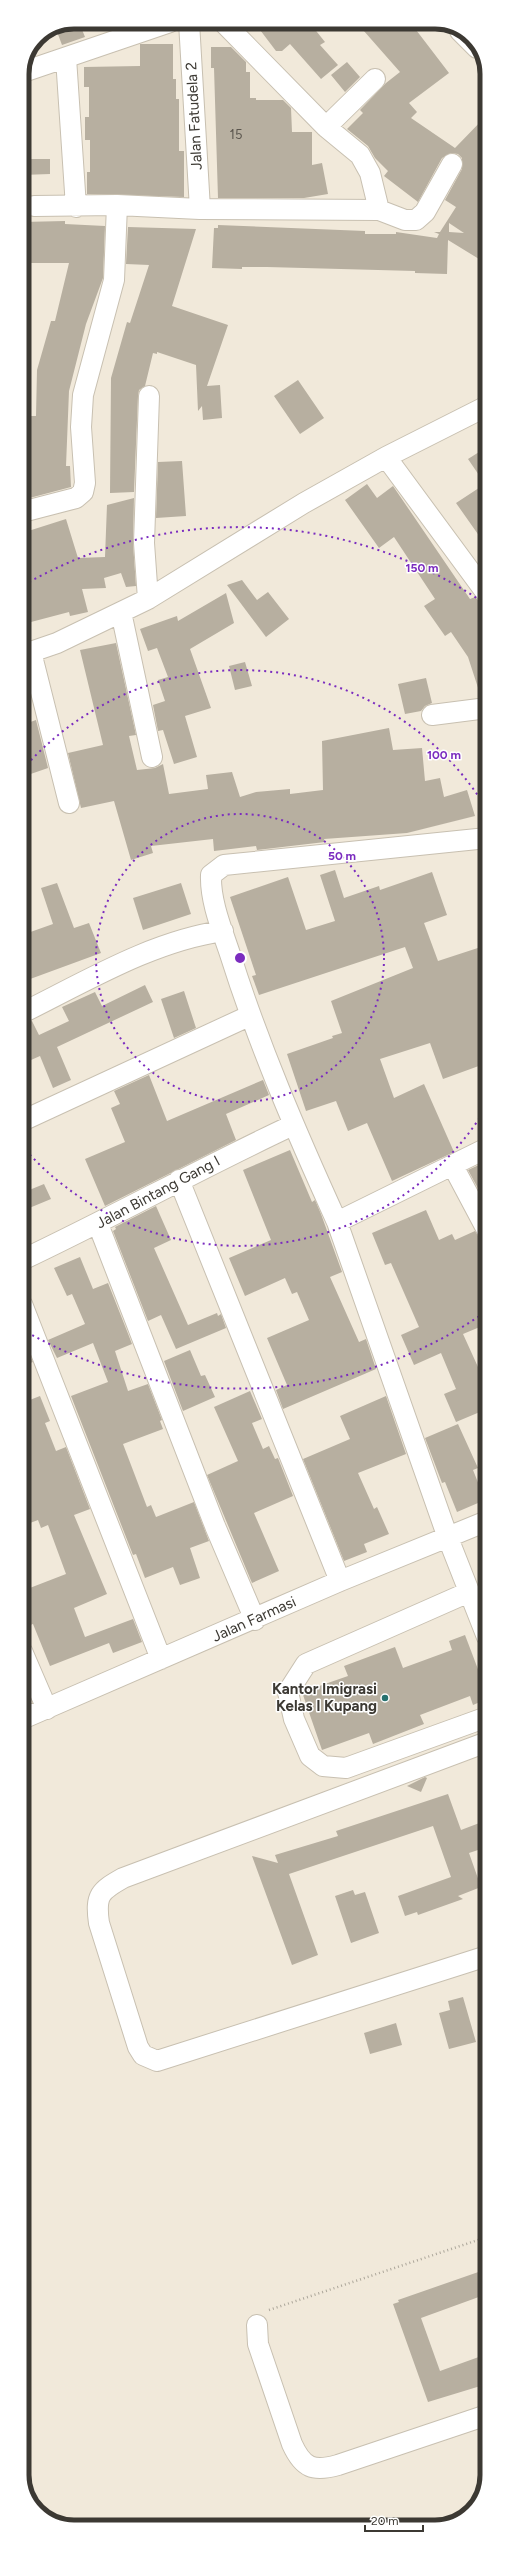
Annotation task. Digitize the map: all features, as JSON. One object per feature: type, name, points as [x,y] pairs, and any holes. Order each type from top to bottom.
[{"type":"street","points":[[29,70],[150,29]]},
{"type":"street","name":"Jalan Fatudela 2","points":[[189,29],[200,209]]},
{"type":"street","points":[[230,29],[326,128],[360,155],[370,174],[379,210]]},
{"type":"street","points":[[66,58],[76,207]]},
{"type":"street","points":[[326,128],[375,79]]},
{"type":"street","points":[[34,206],[76,207],[117,205],[200,209],[379,210],[405,220],[421,218],[452,164]]},
{"type":"street","points":[[29,510],[76,498],[83,492],[85,482],[81,427],[83,395],[114,280],[117,205]]},
{"type":"street","points":[[148,599],[144,543],[149,396]]},
{"type":"street","points":[[29,653],[57,643],[148,599],[298,507],[386,457],[480,410]]},
{"type":"street","points":[[386,457],[480,585]]},
{"type":"street","points":[[121,612],[152,757]]},
{"type":"street","points":[[29,661],[69,803]]},
{"type":"street","points":[[432,715],[480,709]]},
{"type":"street","points":[[480,839],[224,865],[211,875],[210,885],[249,1016],[293,1125],[337,1222],[448,1538],[480,1620]]},
{"type":"street","points":[[29,1010],[153,950],[209,933],[223,931]]},
{"type":"street","points":[[29,1118],[249,1016]]},
{"type":"street","name":"Jalan Bintang Gang I","points":[[29,1257],[98,1224],[179,1180],[293,1125]]},
{"type":"street","points":[[337,1222],[480,1152]]},
{"type":"street","points":[[453,1166],[480,1217]]},
{"type":"street","points":[[179,1180],[340,1581]]},
{"type":"street","points":[[98,1224],[216,1526],[255,1620]]},
{"type":"street","points":[[29,1322],[161,1659]]},
{"type":"street","name":"Jalan Farmasi","points":[[29,1716],[255,1620],[340,1581],[480,1524]]},
{"type":"street","points":[[469,1592],[306,1664],[288,1692],[288,1700],[294,1719],[310,1756],[323,1766],[334,1768],[346,1768],[480,1720]]},
{"type":"street","points":[[29,1667],[47,1709]]},
{"type":"street","points":[[480,1745],[123,1878],[104,1888],[97,1907],[99,1923],[138,2047],[143,2055],[157,2061],[480,1958]]},
{"type":"street","points":[[257,2325],[258,2344],[292,2444],[300,2458],[312,2467],[319,2469],[338,2465],[480,2417]]},
{"type":"path","points":[[257,2325],[260,2316],[275,2307],[480,2239]]},
{"type":"building","points":[[82,29],[85,37],[62,45],[57,32]]},
{"type":"building","points":[[259,29],[315,29],[325,42],[320,45],[338,65],[321,79],[290,44],[282,51],[276,51]]},
{"type":"building","points":[[362,29],[415,29],[449,73],[409,103],[417,112],[411,118],[455,148],[480,122],[479,259],[448,240],[447,274],[415,273],[415,271],[267,267],[242,267],[242,269],[212,268],[214,228],[218,228],[218,225],[365,231],[365,234],[396,234],[396,232],[437,238],[439,234],[434,232],[440,232],[456,207],[445,200],[462,169],[462,158],[458,154],[451,153],[442,158],[418,202],[384,176],[388,171],[375,158],[368,146],[347,129],[363,113],[360,110],[386,83],[400,72]],"holes":[[[449,223],[464,233],[449,232]]]},
{"type":"building","points":[[140,44],[173,44],[173,79],[176,79],[176,99],[179,99],[179,151],[184,151],[184,197],[87,194],[87,172],[90,172],[90,140],[85,140],[85,117],[89,117],[89,87],[84,87],[84,67],[140,66]]},
{"type":"building","points":[[211,47],[231,47],[246,62],[246,72],[250,72],[250,98],[256,98],[256,100],[283,100],[291,108],[292,132],[312,132],[312,165],[322,163],[328,194],[304,198],[218,198],[214,68],[211,68]]},
{"type":"building","points":[[347,62],[360,77],[345,92],[331,75]]},
{"type":"building","points":[[29,159],[50,159],[50,174],[29,175]]},
{"type":"building","points":[[65,221],[65,224],[105,226],[103,278],[86,324],[69,391],[66,466],[70,466],[71,487],[29,498],[29,416],[36,416],[37,370],[51,321],[55,321],[69,263],[29,263],[29,222]]},
{"type":"building","points":[[128,227],[196,229],[172,306],[228,325],[207,386],[220,385],[222,418],[203,420],[202,406],[198,411],[196,365],[157,352],[157,354],[153,353],[145,386],[139,390],[138,396],[134,492],[110,493],[111,378],[127,322],[130,323],[149,265],[126,264]]},
{"type":"building","points":[[298,380],[324,418],[300,434],[274,396]]},
{"type":"building","points":[[480,451],[480,477],[468,459]]},
{"type":"building","points":[[182,461],[186,516],[156,518],[158,462]]},
{"type":"building","points":[[367,484],[377,498],[393,486],[470,599],[475,597],[480,602],[480,694],[468,657],[451,632],[445,636],[424,606],[435,599],[394,537],[379,548],[345,500]]},
{"type":"building","points":[[480,487],[480,537],[456,503]]},
{"type":"building","points":[[134,498],[133,543],[136,586],[126,587],[121,573],[104,578],[106,588],[82,589],[88,612],[70,616],[69,612],[31,622],[29,615],[29,531],[66,519],[78,558],[105,557],[107,505]]},
{"type":"building","points":[[242,580],[257,600],[268,592],[289,619],[266,637],[227,585]]},
{"type":"building","points":[[226,593],[234,623],[190,649],[211,708],[185,716],[197,757],[174,764],[163,730],[158,731],[153,705],[165,701],[158,680],[168,677],[157,648],[148,651],[140,629],[177,616],[178,621]]},
{"type":"building","points":[[116,643],[136,735],[129,736],[137,770],[155,768],[163,764],[169,794],[208,789],[206,775],[232,772],[240,797],[256,792],[290,789],[290,794],[323,790],[322,741],[389,728],[393,750],[422,748],[425,781],[440,778],[444,797],[467,790],[475,816],[407,833],[324,839],[325,842],[257,850],[256,846],[214,851],[213,839],[151,846],[153,853],[131,860],[114,801],[81,808],[68,753],[103,745],[80,650]]},
{"type":"building","points":[[245,662],[252,686],[235,690],[229,666]]},
{"type":"building","points":[[426,678],[432,703],[425,706],[421,711],[405,714],[398,684]]},
{"type":"building","points":[[36,720],[48,768],[29,775],[29,722]]},
{"type":"building","points":[[335,870],[344,898],[379,886],[380,890],[432,872],[447,915],[424,923],[438,961],[480,947],[480,1066],[443,1079],[430,1043],[380,1059],[394,1098],[424,1084],[454,1152],[392,1181],[367,1123],[348,1131],[336,1101],[306,1111],[287,1054],[333,1038],[332,1036],[342,1033],[331,1001],[413,968],[405,947],[259,995],[252,976],[256,975],[230,897],[288,877],[306,930],[335,921],[320,875]]},
{"type":"building","points":[[57,883],[74,928],[89,923],[101,953],[29,979],[29,933],[53,924],[41,888]]},
{"type":"building","points":[[181,883],[191,914],[143,930],[133,898]]},
{"type":"building","points":[[145,985],[153,1002],[57,1047],[71,1080],[53,1088],[40,1056],[29,1061],[29,1022],[32,1021],[39,1035],[69,1021],[62,1007],[95,992],[102,1006]]},
{"type":"building","points":[[184,991],[196,1028],[174,1038],[161,999]]},
{"type":"building","points":[[149,1075],[167,1121],[263,1080],[269,1095],[226,1114],[236,1140],[105,1206],[85,1159],[125,1142],[111,1108],[120,1104],[114,1091]]},
{"type":"building","points":[[290,1150],[312,1202],[315,1200],[321,1214],[342,1272],[330,1277],[359,1342],[366,1339],[376,1369],[283,1409],[276,1390],[287,1385],[267,1338],[309,1320],[297,1292],[292,1294],[285,1278],[245,1296],[229,1258],[271,1240],[243,1170]]},
{"type":"building","points":[[480,1164],[480,1192],[468,1170]]},
{"type":"building","points":[[44,1184],[51,1199],[29,1208],[29,1190]]},
{"type":"building","points":[[156,1206],[171,1240],[154,1248],[188,1325],[217,1313],[218,1316],[221,1314],[226,1328],[176,1349],[161,1315],[148,1321],[113,1231],[116,1229],[115,1227]]},
{"type":"building","points":[[426,1210],[439,1240],[452,1234],[455,1240],[475,1231],[480,1238],[480,1327],[463,1334],[478,1367],[480,1366],[480,1412],[456,1422],[444,1394],[456,1389],[441,1353],[414,1365],[401,1335],[419,1327],[391,1263],[385,1265],[372,1233]]},
{"type":"building","points":[[80,1257],[93,1289],[108,1283],[132,1344],[115,1351],[128,1391],[148,1384],[162,1420],[160,1421],[163,1429],[123,1444],[147,1507],[151,1505],[156,1517],[194,1502],[209,1541],[190,1548],[200,1578],[180,1585],[173,1567],[145,1578],[136,1554],[133,1555],[71,1396],[108,1382],[93,1343],[57,1358],[48,1340],[85,1324],[72,1294],[67,1296],[54,1268]]},
{"type":"building","points":[[190,1350],[201,1376],[205,1375],[215,1397],[183,1411],[164,1361]]},
{"type":"building","points":[[29,1353],[33,1362],[29,1363]]},
{"type":"building","points":[[250,1391],[262,1419],[252,1423],[263,1449],[269,1446],[275,1459],[278,1458],[293,1496],[254,1513],[279,1571],[252,1583],[207,1475],[238,1461],[214,1407]]},
{"type":"building","points":[[40,1396],[50,1421],[45,1423],[56,1451],[66,1447],[90,1509],[74,1515],[107,1594],[74,1608],[85,1637],[133,1619],[142,1642],[113,1653],[109,1643],[50,1666],[33,1624],[29,1625],[29,1588],[66,1574],[48,1525],[41,1528],[38,1520],[29,1523],[29,1400]]},
{"type":"building","points":[[386,1396],[406,1454],[358,1473],[374,1509],[377,1507],[389,1534],[364,1544],[367,1552],[344,1561],[303,1459],[350,1439],[340,1416]]},
{"type":"building","points":[[458,1424],[478,1468],[473,1470],[480,1488],[480,1502],[457,1512],[445,1482],[442,1483],[425,1438]]},
{"type":"building","points":[[465,1635],[480,1675],[480,1702],[473,1705],[470,1696],[420,1715],[424,1724],[373,1744],[369,1733],[322,1750],[302,1692],[348,1676],[344,1666],[395,1647],[403,1668],[452,1650],[449,1641]]},
{"type":"building","points":[[425,1777],[427,1778],[421,1792],[407,1786]]},
{"type":"building","points":[[448,1794],[461,1830],[480,1823],[480,1849],[469,1853],[480,1887],[458,1896],[463,1899],[418,1915],[417,1912],[405,1916],[398,1896],[451,1877],[433,1826],[289,1874],[318,1955],[292,1965],[252,1856],[278,1863],[275,1855],[338,1836],[336,1831]]},
{"type":"building","points":[[353,1890],[355,1895],[365,1892],[379,1933],[351,1943],[335,1896]]},
{"type":"building","points":[[463,1997],[476,2042],[449,2049],[439,2013],[450,2010],[448,2001]]},
{"type":"building","points":[[396,2023],[402,2045],[370,2054],[364,2033]]},
{"type":"building","points":[[480,2271],[480,2297],[421,2318],[440,2371],[480,2357],[480,2386],[428,2402],[393,2304],[399,2302],[398,2300]]},
{"type":"place","name":"Kantor Imigrasi Kelas I Kupang","points":[[385,1698]]}]
